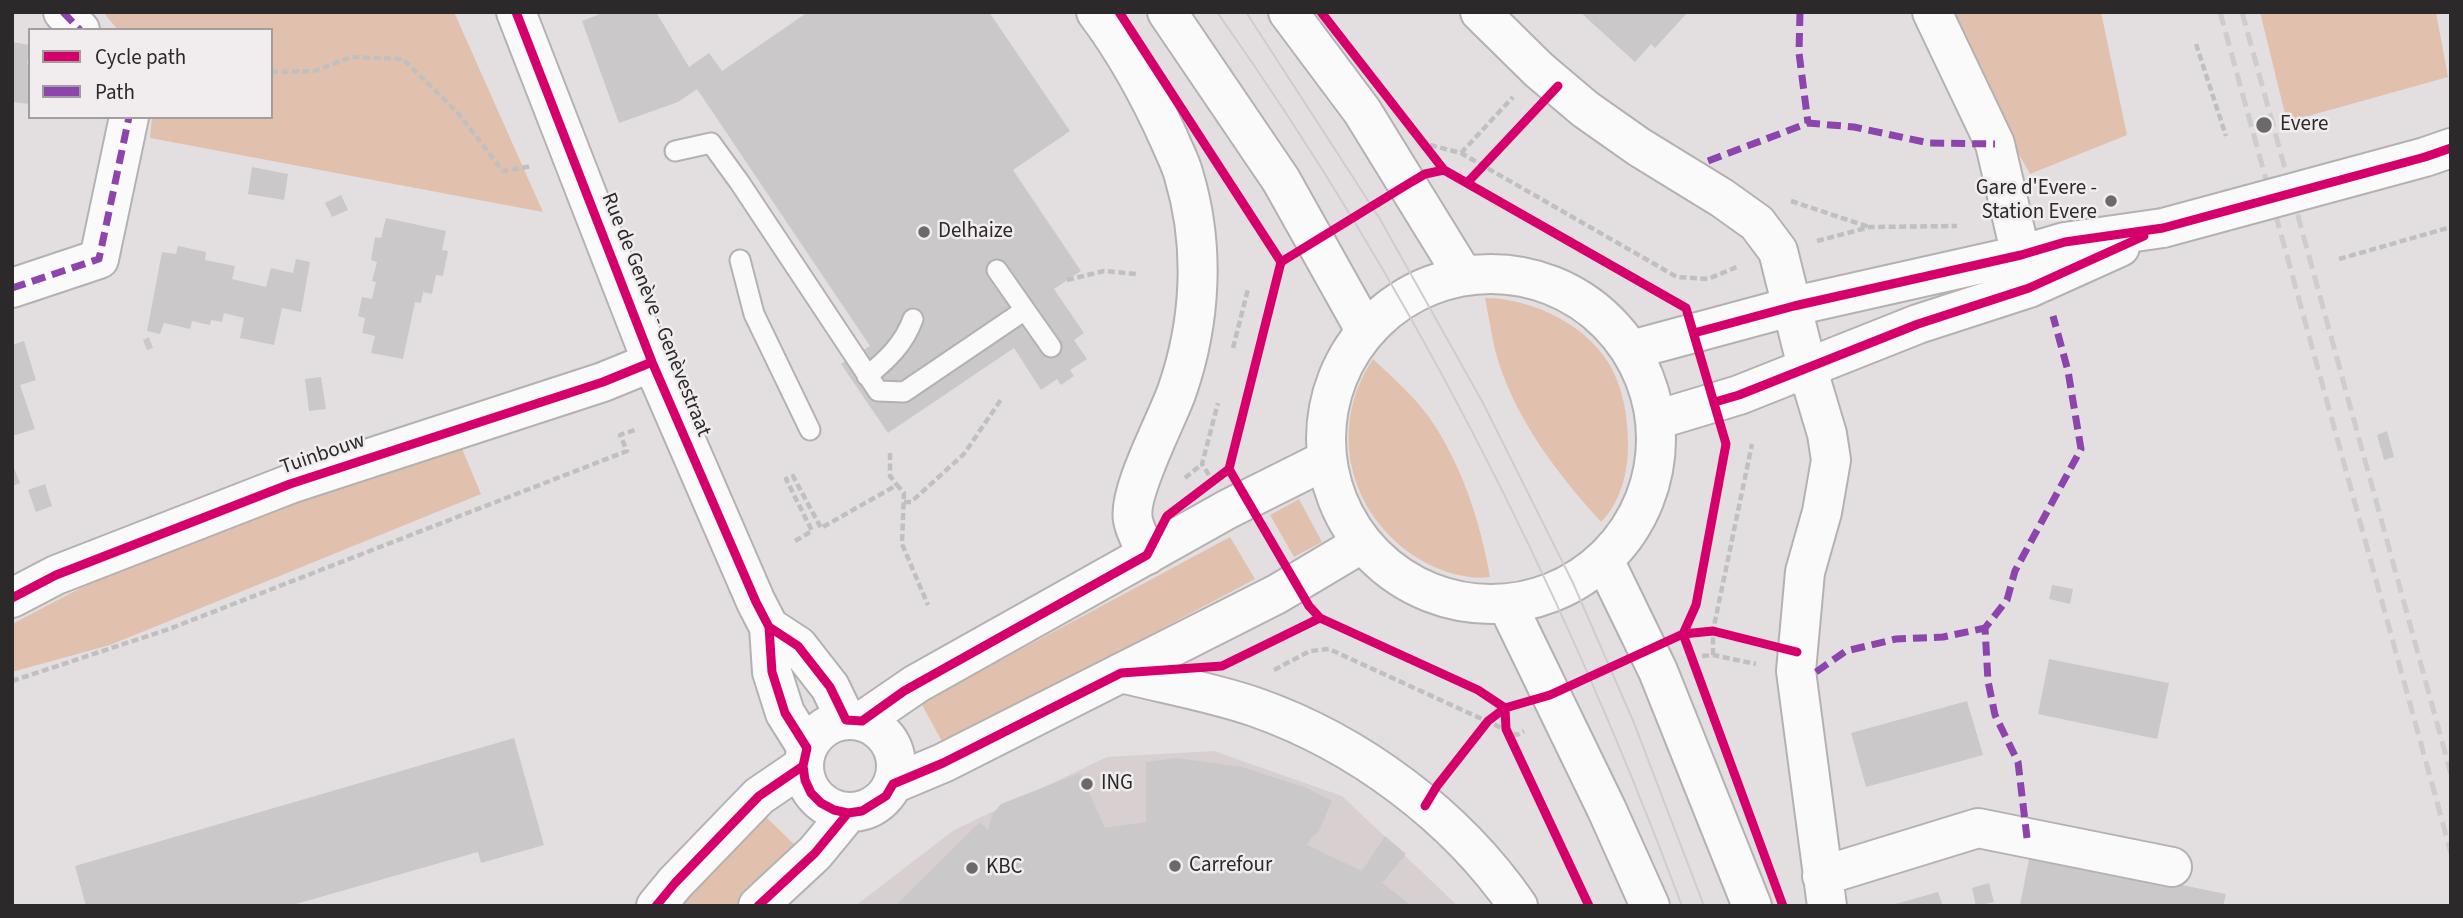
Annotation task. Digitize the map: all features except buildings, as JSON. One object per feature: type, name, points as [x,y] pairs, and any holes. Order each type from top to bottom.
[{"type":"street","points":[[63,12],[78,28]]},
{"type":"street","name":"Rue de Genève - Genèvestraat","points":[[516,12],[652,362],[756,603],[769,627],[772,672],[785,713],[805,757]]},
{"type":"street","points":[[1096,12],[1116,39],[1160,118],[1184,175],[1194,224],[1199,285],[1193,335],[1177,391],[1139,482],[1132,518],[1147,555]]},
{"type":"street","points":[[1167,12],[1281,180],[1365,330]]},
{"type":"street","points":[[1288,12],[1362,111],[1463,275]]},
{"type":"street","points":[[1480,12],[1539,70],[1585,109],[1757,223],[1778,251],[1794,306],[1807,368],[1828,434],[1831,460],[1822,512],[1805,572],[1796,671],[1824,891]]},
{"type":"street","points":[[1932,12],[1995,144],[2025,272]]},
{"type":"street","points":[[12,288],[99,259],[129,119]]},
{"type":"street","points":[[1656,420],[1739,395],[1918,324],[2025,272],[2163,228],[2438,152]]},
{"type":"street","points":[[1632,350],[1794,306],[2025,272]]},
{"type":"street","points":[[1512,274],[1559,287],[1600,313],[1632,350],[1647,384],[1656,420],[1656,458],[1647,496],[1629,531],[1604,560],[1573,583],[1553,593],[1507,604],[1466,603],[1427,592],[1391,572],[1361,544],[1338,505],[1326,460],[1326,414],[1340,369],[1365,330],[1382,314],[1420,289],[1463,275],[1512,274]]},
{"type":"street","name":"Tuinbouw","points":[[12,598],[56,575],[290,484],[603,382],[652,362]]},
{"type":"street","points":[[854,721],[1147,555],[1238,484],[1326,460]]},
{"type":"street","points":[[893,784],[943,763],[1277,594],[1361,544]]},
{"type":"street","points":[[1604,560],[1658,671],[1752,906]]},
{"type":"street","points":[[1507,604],[1607,810],[1650,906]]},
{"type":"street","name":"Rue de Genève - Genèvestraat","points":[[769,627],[798,646],[854,721]]},
{"type":"street","points":[[1121,673],[1254,706],[1319,733],[1380,770],[1425,806],[1495,872],[1518,906]]},
{"type":"street","points":[[854,721],[876,727],[891,746],[896,768],[893,784],[886,796],[862,811],[848,813],[821,803],[811,793],[805,780],[805,757],[813,737],[823,729],[834,722],[854,721]]},
{"type":"street","points":[[656,906],[759,796],[805,757]]},
{"type":"street","points":[[758,906],[815,853],[848,813]]},
{"type":"street","points":[[1824,891],[1845,867],[1978,828],[2172,867]]},
{"type":"lane","points":[[675,151],[711,143],[878,391],[905,392],[1025,310]]},
{"type":"lane","points":[[740,260],[754,314],[810,430]]},
{"type":"lane","points":[[997,270],[1051,347]]},
{"type":"lane","points":[[867,376],[885,362],[907,337],[913,319]]},
{"type":"path","points":[[2196,44],[2226,136]]},
{"type":"path","points":[[273,72],[314,71],[352,57],[403,59],[457,112],[503,171],[573,159]]},
{"type":"path","points":[[1461,153],[1539,70]]},
{"type":"path","points":[[1424,144],[1461,153],[1677,276],[1708,279],[1778,251],[1870,227],[1965,226]]},
{"type":"path","points":[[1424,144],[1431,153]]},
{"type":"path","points":[[1475,174],[1492,155]]},
{"type":"path","points":[[2339,259],[2451,227]]},
{"type":"path","points":[[1067,279],[1104,271],[1137,274]]},
{"type":"path","points":[[904,502],[911,502],[964,454],[1002,398]]},
{"type":"path","points":[[12,681],[169,629],[627,451],[621,435],[643,427]]},
{"type":"path","points":[[1713,655],[1708,632],[1752,444]]},
{"type":"path","points":[[890,453],[890,476],[904,493],[902,544],[928,605]]},
{"type":"path","points":[[795,541],[812,531],[786,480],[793,476],[821,528],[897,485]]},
{"type":"path","points":[[1203,488],[1238,484]]},
{"type":"path","points":[[1708,632],[1724,634]]},
{"type":"path","points":[[1273,671],[1310,651],[1329,649],[1517,735],[1528,730]]},
{"type":"path","points":[[1697,669],[1698,656],[1713,655],[1768,667]]},
{"type":"path","points":[[1480,732],[1488,720],[1505,708],[1550,695]]},
{"type":"path","points":[[1505,708],[1506,729],[1512,742]]},
{"type":"shaded area","points":[[103,12],[454,12],[543,212],[150,138],[152,119],[273,119],[273,28],[116,28]]},
{"type":"shaded area","points":[[1939,12],[2101,12],[2127,135],[2030,174]]},
{"type":"shaded area","points":[[2260,12],[2436,12],[2448,77],[2287,122]]},
{"type":"shaded area","points":[[1485,298],[1522,303],[1560,318],[1592,342],[1614,373],[1625,410],[1628,457],[1618,497],[1601,522],[1551,462],[1511,395],[1494,346]]},
{"type":"shaded area","points":[[1373,359],[1423,409],[1441,435],[1475,514],[1490,577],[1458,575],[1428,564],[1402,547],[1380,525],[1364,501],[1354,474],[1349,445],[1350,416],[1358,387]]},
{"type":"shaded area","points":[[460,444],[481,494],[110,645],[12,672],[12,624],[115,570],[286,500]]},
{"type":"shaded area","points":[[1299,499],[1322,542],[1294,557],[1270,515]]},
{"type":"shaded area","points":[[1230,537],[1255,579],[944,745],[921,703]]},
{"type":"shaded area","points":[[1214,751],[1342,796],[1458,906],[855,906],[954,830],[1107,757]]},
{"type":"shaded area","points":[[762,813],[798,848],[738,906],[668,906]]},
{"type":"tram line","points":[[1217,12],[1288,116],[1355,223],[1419,332],[1478,444],[1587,672],[1682,906]]},
{"type":"tram line","points":[[1246,12],[1380,219],[1483,403],[1573,583],[1634,723],[1704,906]]},
{"type":"railway","points":[[2220,12],[2451,853]]},
{"type":"railway","points":[[2242,12],[2451,774]]},
{"type":"marked path","points":[[63,12],[78,28]]},
{"type":"marked path","points":[[1800,12],[1799,53],[1808,123]]},
{"type":"marked path","points":[[12,288],[99,259],[129,119]]},
{"type":"marked path","points":[[1708,161],[1808,123],[1854,127],[1929,143],[1995,144]]},
{"type":"marked path","points":[[2027,838],[2018,762],[1995,715],[1988,681],[1985,628],[2007,600],[2015,571],[2081,449],[2068,371],[2053,316]]},
{"type":"marked path","points":[[1816,672],[1846,651],[1896,639],[1943,637],[1985,628]]},
{"type":"cycle path","points":[[516,12],[652,362],[769,627],[772,672],[785,713],[807,748],[803,766],[805,780],[811,793],[821,803],[848,813],[862,811],[886,796],[893,784],[943,763],[1121,673],[1222,666],[1320,618]]},
{"type":"cycle path","points":[[1119,12],[1281,262]]},
{"type":"cycle path","points":[[1321,12],[1444,170],[1686,308],[1726,444],[1696,605],[1683,634],[1783,906]]},
{"type":"cycle path","points":[[1467,183],[1558,86]]},
{"type":"cycle path","points":[[1694,333],[1794,306],[2021,255],[2065,242],[2163,228],[2451,148]]},
{"type":"cycle path","points":[[769,627],[798,646],[830,687],[846,720],[862,721],[904,691],[1147,555],[1167,516],[1229,469],[1281,262],[1425,174],[1444,170]]},
{"type":"cycle path","points":[[1715,402],[1918,324],[2029,288],[2144,236]]},
{"type":"cycle path","points":[[12,598],[56,575],[290,484],[603,382],[652,362]]},
{"type":"cycle path","points":[[1229,469],[1309,606],[1320,618],[1478,690],[1505,708]]},
{"type":"cycle path","points":[[1425,806],[1437,786],[1488,721],[1505,708],[1550,695],[1683,634],[1713,631],[1797,652]]},
{"type":"cycle path","points":[[1505,708],[1506,729],[1589,906]]},
{"type":"cycle path","points":[[656,906],[759,796],[803,766]]},
{"type":"cycle path","points":[[758,906],[815,853],[848,813]]},
{"type":"place","name":"Evere","points":[[2264,125]]},
{"type":"place","name":"Gare d'Evere - Station Evere","points":[[2111,201]]},
{"type":"place","name":"Delhaize","points":[[924,232]]},
{"type":"place","name":"ING","points":[[1087,784]]},
{"type":"place","name":"Carrefour","points":[[1175,866]]},
{"type":"place","name":"KBC","points":[[972,868]]}]
